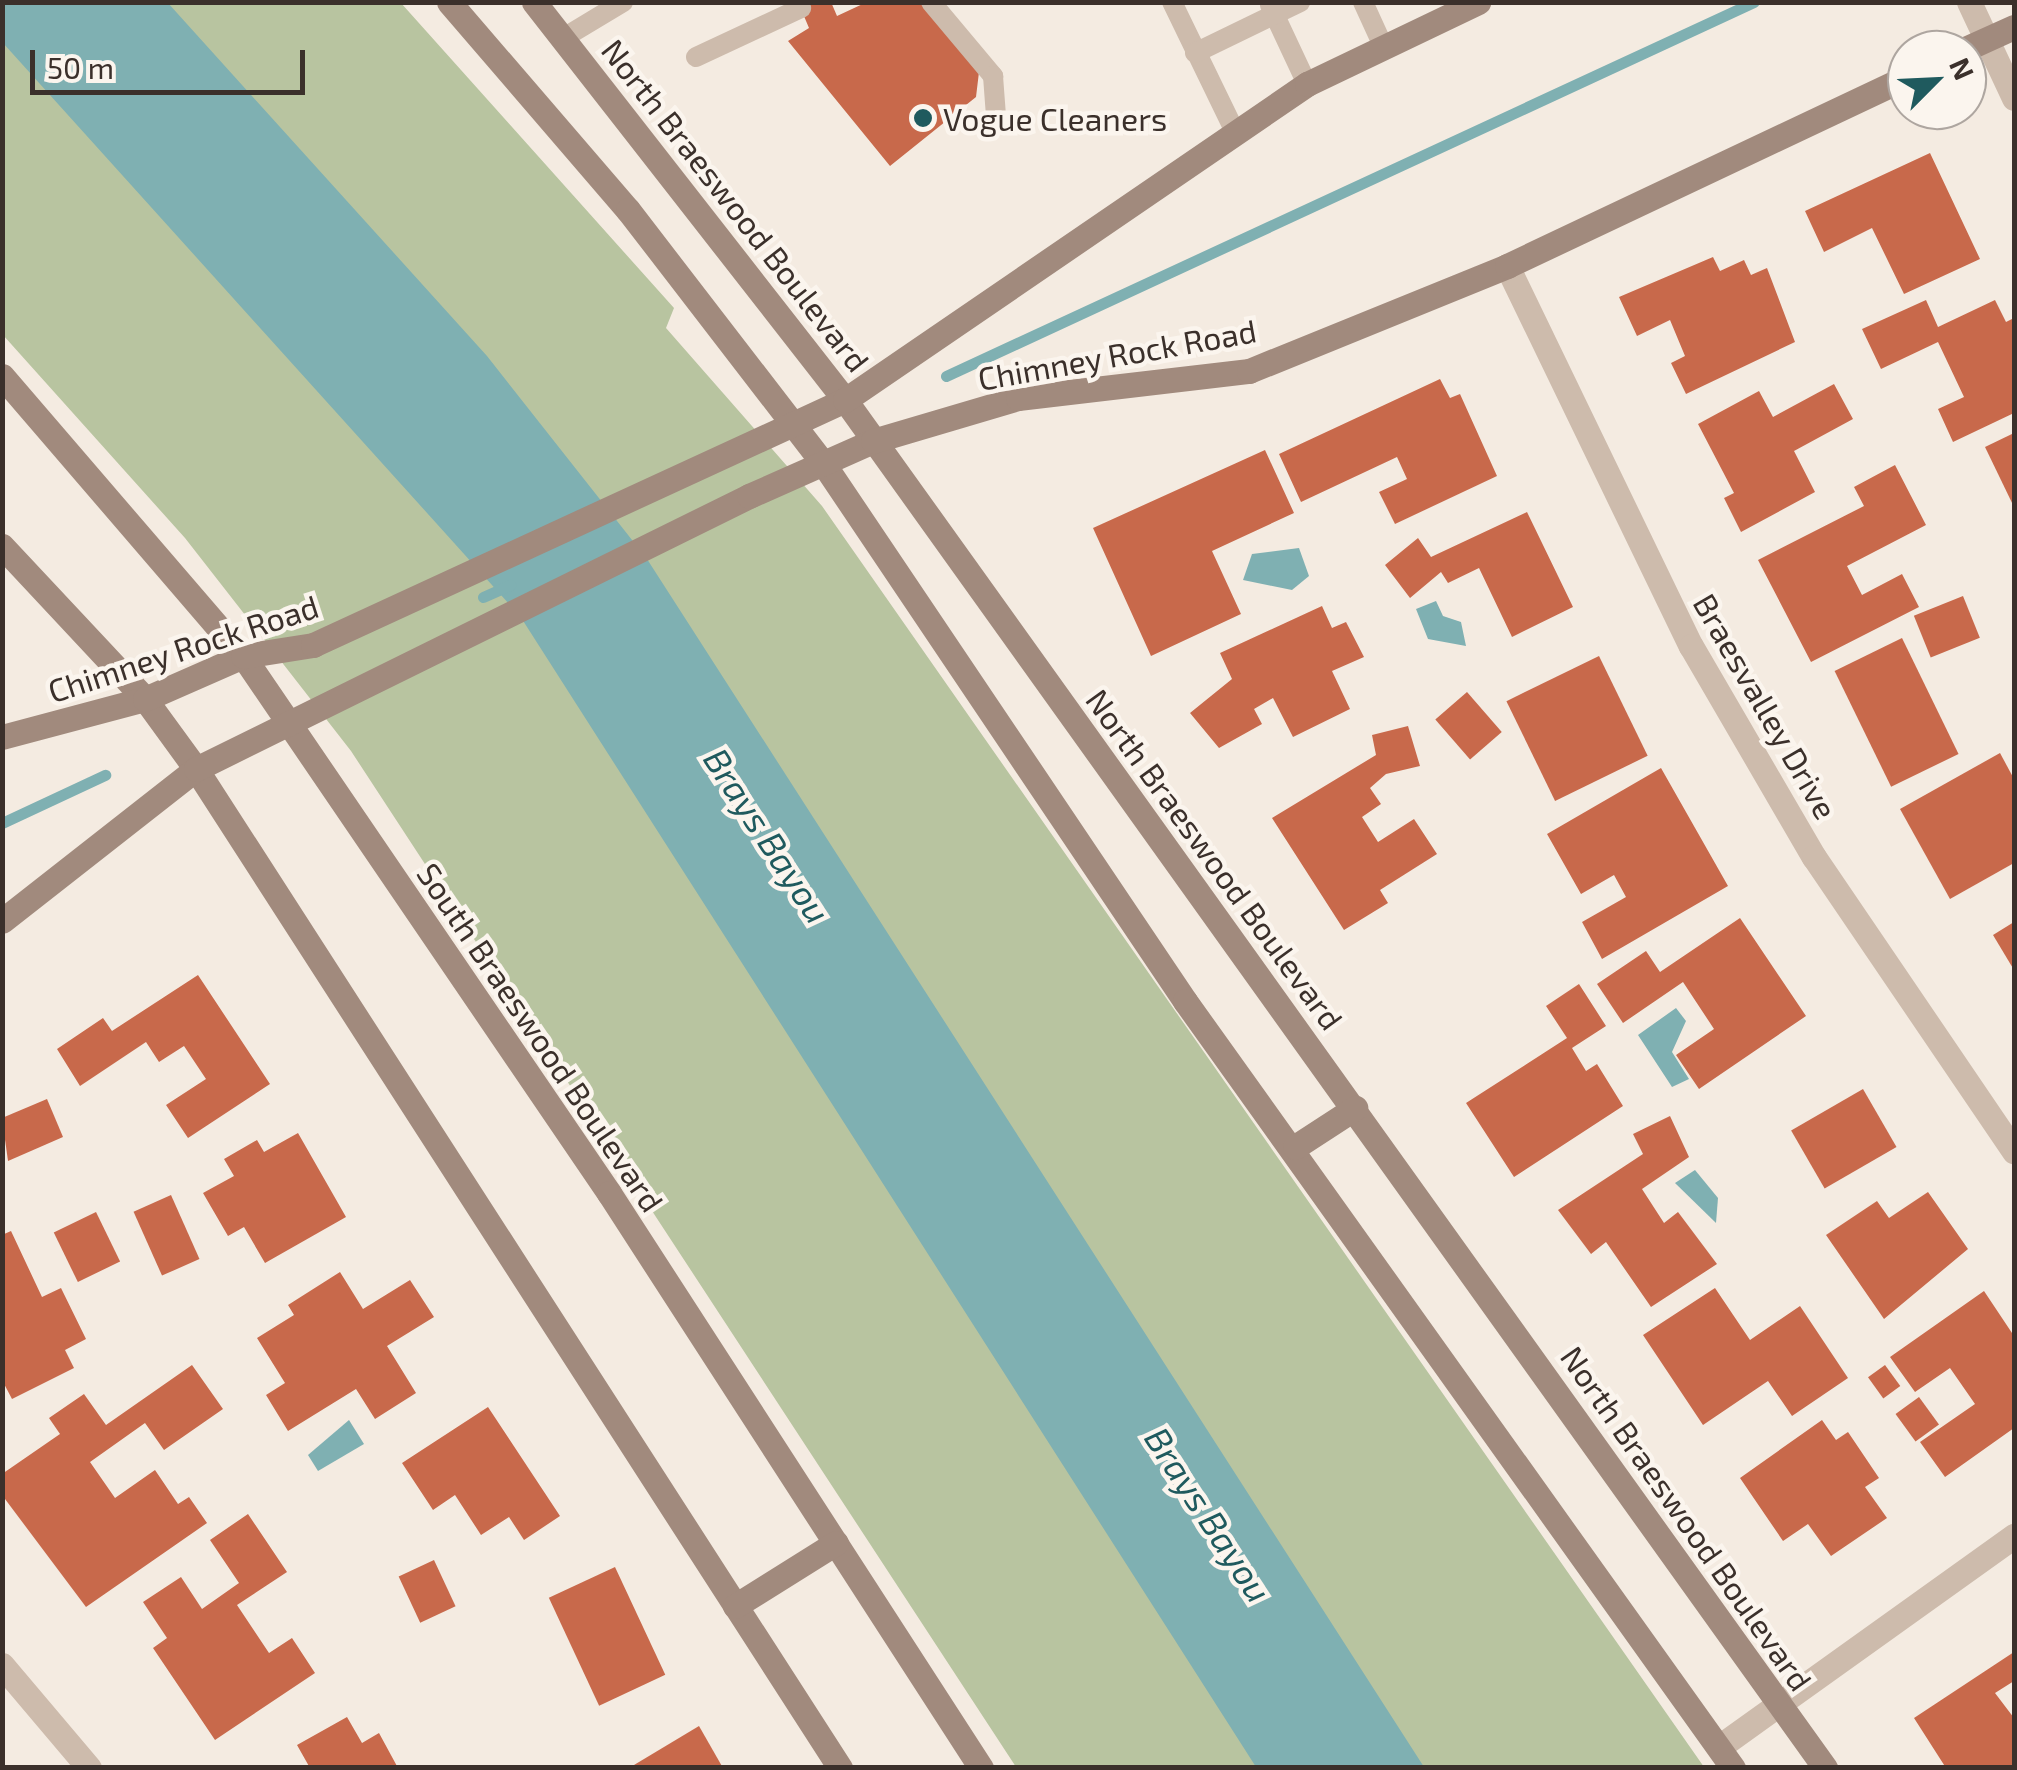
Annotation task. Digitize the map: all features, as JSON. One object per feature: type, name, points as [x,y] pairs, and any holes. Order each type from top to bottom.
[{"type":"main road","points":[[450,2],[628,210],[794,423],[1294,1147],[1726,1757]]},
{"type":"main road","name":"North Braeswood Boulevard","points":[[534,2],[845,400],[1825,1768]]},
{"type":"main road","name":"Chimney Rock Road","points":[[2,737],[145,700],[243,656],[313,645],[722,450],[845,400],[1307,84],[1462,6]]},
{"type":"main road","points":[[1987,39],[2014,27]]},
{"type":"main road","name":"Chimney Rock Road","points":[[196,769],[288,728],[342,690],[873,441],[1018,398],[1249,370],[1507,266],[1887,86]]},
{"type":"main road","name":"South Braeswood Boulevard","points":[[2,376],[243,656],[288,728],[609,1193],[981,1768]]},
{"type":"main road","points":[[2,546],[145,700],[196,769],[840,1768]]},
{"type":"main road","points":[[2,921],[196,769]]},
{"type":"main road","points":[[1294,1147],[1355,1108]]},
{"type":"main road","points":[[735,1606],[836,1543]]},
{"type":"street","points":[[1969,2],[1973,30]]},
{"type":"street","points":[[1987,61],[2014,98]]},
{"type":"street","name":"Braesvalley Drive","points":[[1507,266],[1691,646],[1814,856],[2014,1151]]},
{"type":"street","points":[[1726,1757],[1777,1700],[2014,1536]]},
{"type":"street","points":[[2,1665],[90,1768]]},
{"type":"lane","points":[[565,38],[623,2]]},
{"type":"lane","points":[[931,2],[993,76],[996,116]]},
{"type":"lane","points":[[1172,2],[1235,132]]},
{"type":"lane","points":[[1195,53],[1271,8],[1300,2]]},
{"type":"lane","points":[[1363,2],[1384,48]]},
{"type":"lane","points":[[696,57],[801,8]]},
{"type":"lane","points":[[1271,8],[1307,84]]},
{"type":"green space","points":[[2,3],[401,3],[674,308],[666,328],[822,506],[1704,1767],[1016,1767],[351,751],[185,538],[3,335]]},
{"type":"water","name":"Brays Bayou","points":[[2,3],[168,3],[487,356],[647,559],[1424,1767],[1256,1767],[520,616],[3,43]]},
{"type":"water","points":[[1299,548],[1309,576],[1292,590],[1243,580],[1252,554]]},
{"type":"water","points":[[1436,601],[1443,616],[1461,622],[1466,646],[1428,639],[1416,609]]},
{"type":"water","points":[[1676,1008],[1686,1021],[1672,1052],[1689,1079],[1672,1087],[1638,1035]]},
{"type":"water","points":[[1695,1170],[1718,1198],[1716,1223],[1675,1183]]},
{"type":"water","points":[[349,1420],[364,1444],[318,1471],[308,1455]]},
{"type":"building","points":[[798,2],[831,2],[837,16],[867,2],[922,2],[979,72],[976,97],[890,166],[788,41],[809,28]]},
{"type":"building","points":[[1930,153],[1980,259],[1904,294],[1872,228],[1824,252],[1805,211]]},
{"type":"building","points":[[1713,257],[1720,271],[1744,260],[1751,275],[1767,268],[1795,342],[1686,394],[1671,363],[1685,356],[1670,320],[1637,336],[1619,297]]},
{"type":"building","points":[[1926,300],[1938,327],[1995,300],[2006,322],[2014,318],[2014,413],[1953,442],[1938,409],[1964,397],[1938,342],[1881,369],[1862,329]]},
{"type":"building","points":[[1440,379],[1450,398],[1460,394],[1497,476],[1395,524],[1379,492],[1407,479],[1397,457],[1301,502],[1279,454]]},
{"type":"building","points":[[1834,384],[1853,419],[1794,451],[1815,492],[1741,532],[1724,498],[1734,493],[1698,424],[1759,391],[1773,417]]},
{"type":"building","points":[[2014,433],[2014,507],[1985,447]]},
{"type":"building","points":[[1265,450],[1294,513],[1212,551],[1241,614],[1151,656],[1093,528]]},
{"type":"building","points":[[1895,465],[1926,525],[1847,566],[1862,595],[1902,574],[1919,607],[1811,662],[1758,560],[1864,506],[1854,487]]},
{"type":"building","points":[[1527,512],[1573,607],[1512,637],[1479,568],[1448,583],[1441,572],[1410,598],[1385,565],[1418,538],[1431,557]]},
{"type":"building","points":[[1963,596],[1980,638],[1931,658],[1914,616]]},
{"type":"building","points":[[1322,606],[1332,628],[1346,622],[1364,657],[1332,671],[1350,709],[1293,737],[1273,698],[1254,709],[1262,724],[1219,748],[1190,713],[1232,679],[1220,653]]},
{"type":"building","points":[[1902,638],[1959,754],[1891,787],[1835,671]]},
{"type":"building","points":[[1599,656],[1648,756],[1555,801],[1506,701]]},
{"type":"building","points":[[1467,692],[1502,732],[1470,760],[1435,720]]},
{"type":"building","points":[[1408,726],[1420,766],[1386,774],[1370,788],[1381,804],[1362,817],[1378,842],[1414,819],[1437,854],[1380,890],[1388,903],[1344,930],[1272,818],[1376,755],[1372,735]]},
{"type":"building","points":[[2000,753],[2014,779],[2014,863],[1950,899],[1900,809]]},
{"type":"building","points":[[1661,768],[1728,886],[1602,959],[1582,922],[1626,897],[1614,875],[1581,894],[1547,834]]},
{"type":"building","points":[[1740,918],[1806,1016],[1699,1089],[1676,1055],[1714,1029],[1683,982],[1623,1023],[1597,984],[1646,951],[1660,972]]},
{"type":"building","points":[[2014,922],[2014,970],[1993,935]]},
{"type":"building","points":[[198,975],[270,1084],[188,1138],[166,1105],[206,1079],[184,1046],[159,1062],[146,1042],[80,1086],[57,1049],[103,1018],[112,1031]]},
{"type":"building","points":[[1579,984],[1606,1026],[1572,1048],[1586,1071],[1597,1064],[1623,1106],[1514,1177],[1466,1103],[1567,1038],[1546,1006]]},
{"type":"building","points":[[1863,1089],[1896,1147],[1825,1189],[1791,1130]]},
{"type":"building","points":[[47,1099],[63,1137],[8,1161],[2,1118]]},
{"type":"building","points":[[1670,1116],[1689,1157],[1642,1189],[1664,1223],[1678,1212],[1717,1264],[1651,1307],[1606,1242],[1591,1254],[1558,1210],[1643,1154],[1633,1134]]},
{"type":"building","points":[[298,1133],[346,1217],[265,1263],[244,1227],[228,1236],[203,1193],[234,1176],[224,1159],[257,1140],[264,1152]]},
{"type":"building","points":[[1928,1192],[1968,1249],[1884,1319],[1826,1235],[1877,1201],[1889,1218]]},
{"type":"building","points":[[171,1195],[199,1259],[162,1276],[134,1212]]},
{"type":"building","points":[[96,1212],[120,1261],[78,1282],[54,1233]]},
{"type":"building","points":[[11,1231],[42,1297],[61,1288],[86,1339],[65,1350],[74,1368],[12,1399],[2,1380],[2,1235]]},
{"type":"building","points":[[340,1272],[363,1309],[410,1280],[434,1317],[387,1346],[416,1393],[375,1419],[356,1389],[288,1431],[266,1395],[285,1383],[257,1338],[294,1315],[288,1305]]},
{"type":"building","points":[[1715,1288],[1750,1340],[1800,1306],[1848,1378],[1792,1416],[1768,1381],[1703,1425],[1643,1335]]},
{"type":"building","points":[[1984,1291],[2014,1336],[2014,1428],[1945,1477],[1920,1442],[1975,1404],[1950,1368],[1915,1392],[1890,1357]]},
{"type":"building","points":[[192,1365],[223,1409],[164,1450],[145,1423],[90,1462],[115,1498],[155,1470],[178,1504],[189,1497],[207,1523],[86,1607],[2,1495],[2,1474],[60,1434],[49,1418],[84,1394],[106,1425]]},
{"type":"building","points":[[1885,1365],[1900,1386],[1883,1398],[1868,1377]]},
{"type":"building","points":[[1919,1397],[1939,1425],[1916,1442],[1896,1414]]},
{"type":"building","points":[[488,1407],[560,1516],[524,1540],[509,1517],[481,1535],[455,1495],[433,1510],[402,1463]]},
{"type":"building","points":[[1822,1420],[1836,1440],[1848,1432],[1879,1478],[1865,1487],[1887,1518],[1831,1556],[1808,1524],[1783,1541],[1740,1478]]},
{"type":"building","points":[[248,1514],[287,1572],[237,1605],[269,1653],[292,1638],[315,1673],[215,1740],[153,1648],[167,1638],[143,1602],[181,1577],[202,1609],[239,1583],[210,1540]]},
{"type":"building","points":[[434,1560],[456,1606],[420,1623],[399,1576]]},
{"type":"building","points":[[615,1567],[665,1675],[599,1706],[549,1598]]},
{"type":"building","points":[[2014,1652],[2014,1681],[1995,1693],[2014,1718],[2014,1768],[1946,1768],[1914,1718]]},
{"type":"building","points":[[347,1717],[362,1743],[379,1733],[398,1768],[310,1768],[297,1745]]},
{"type":"building","points":[[699,1726],[723,1768],[629,1768]]},
{"type":"waterway","points":[[946,376],[1754,2]]},
{"type":"waterway","points":[[483,597],[510,585]]},
{"type":"waterway","points":[[2,823],[105,775]]},
{"type":"place","name":"Vogue Cleaners","points":[[923,118]]}]
